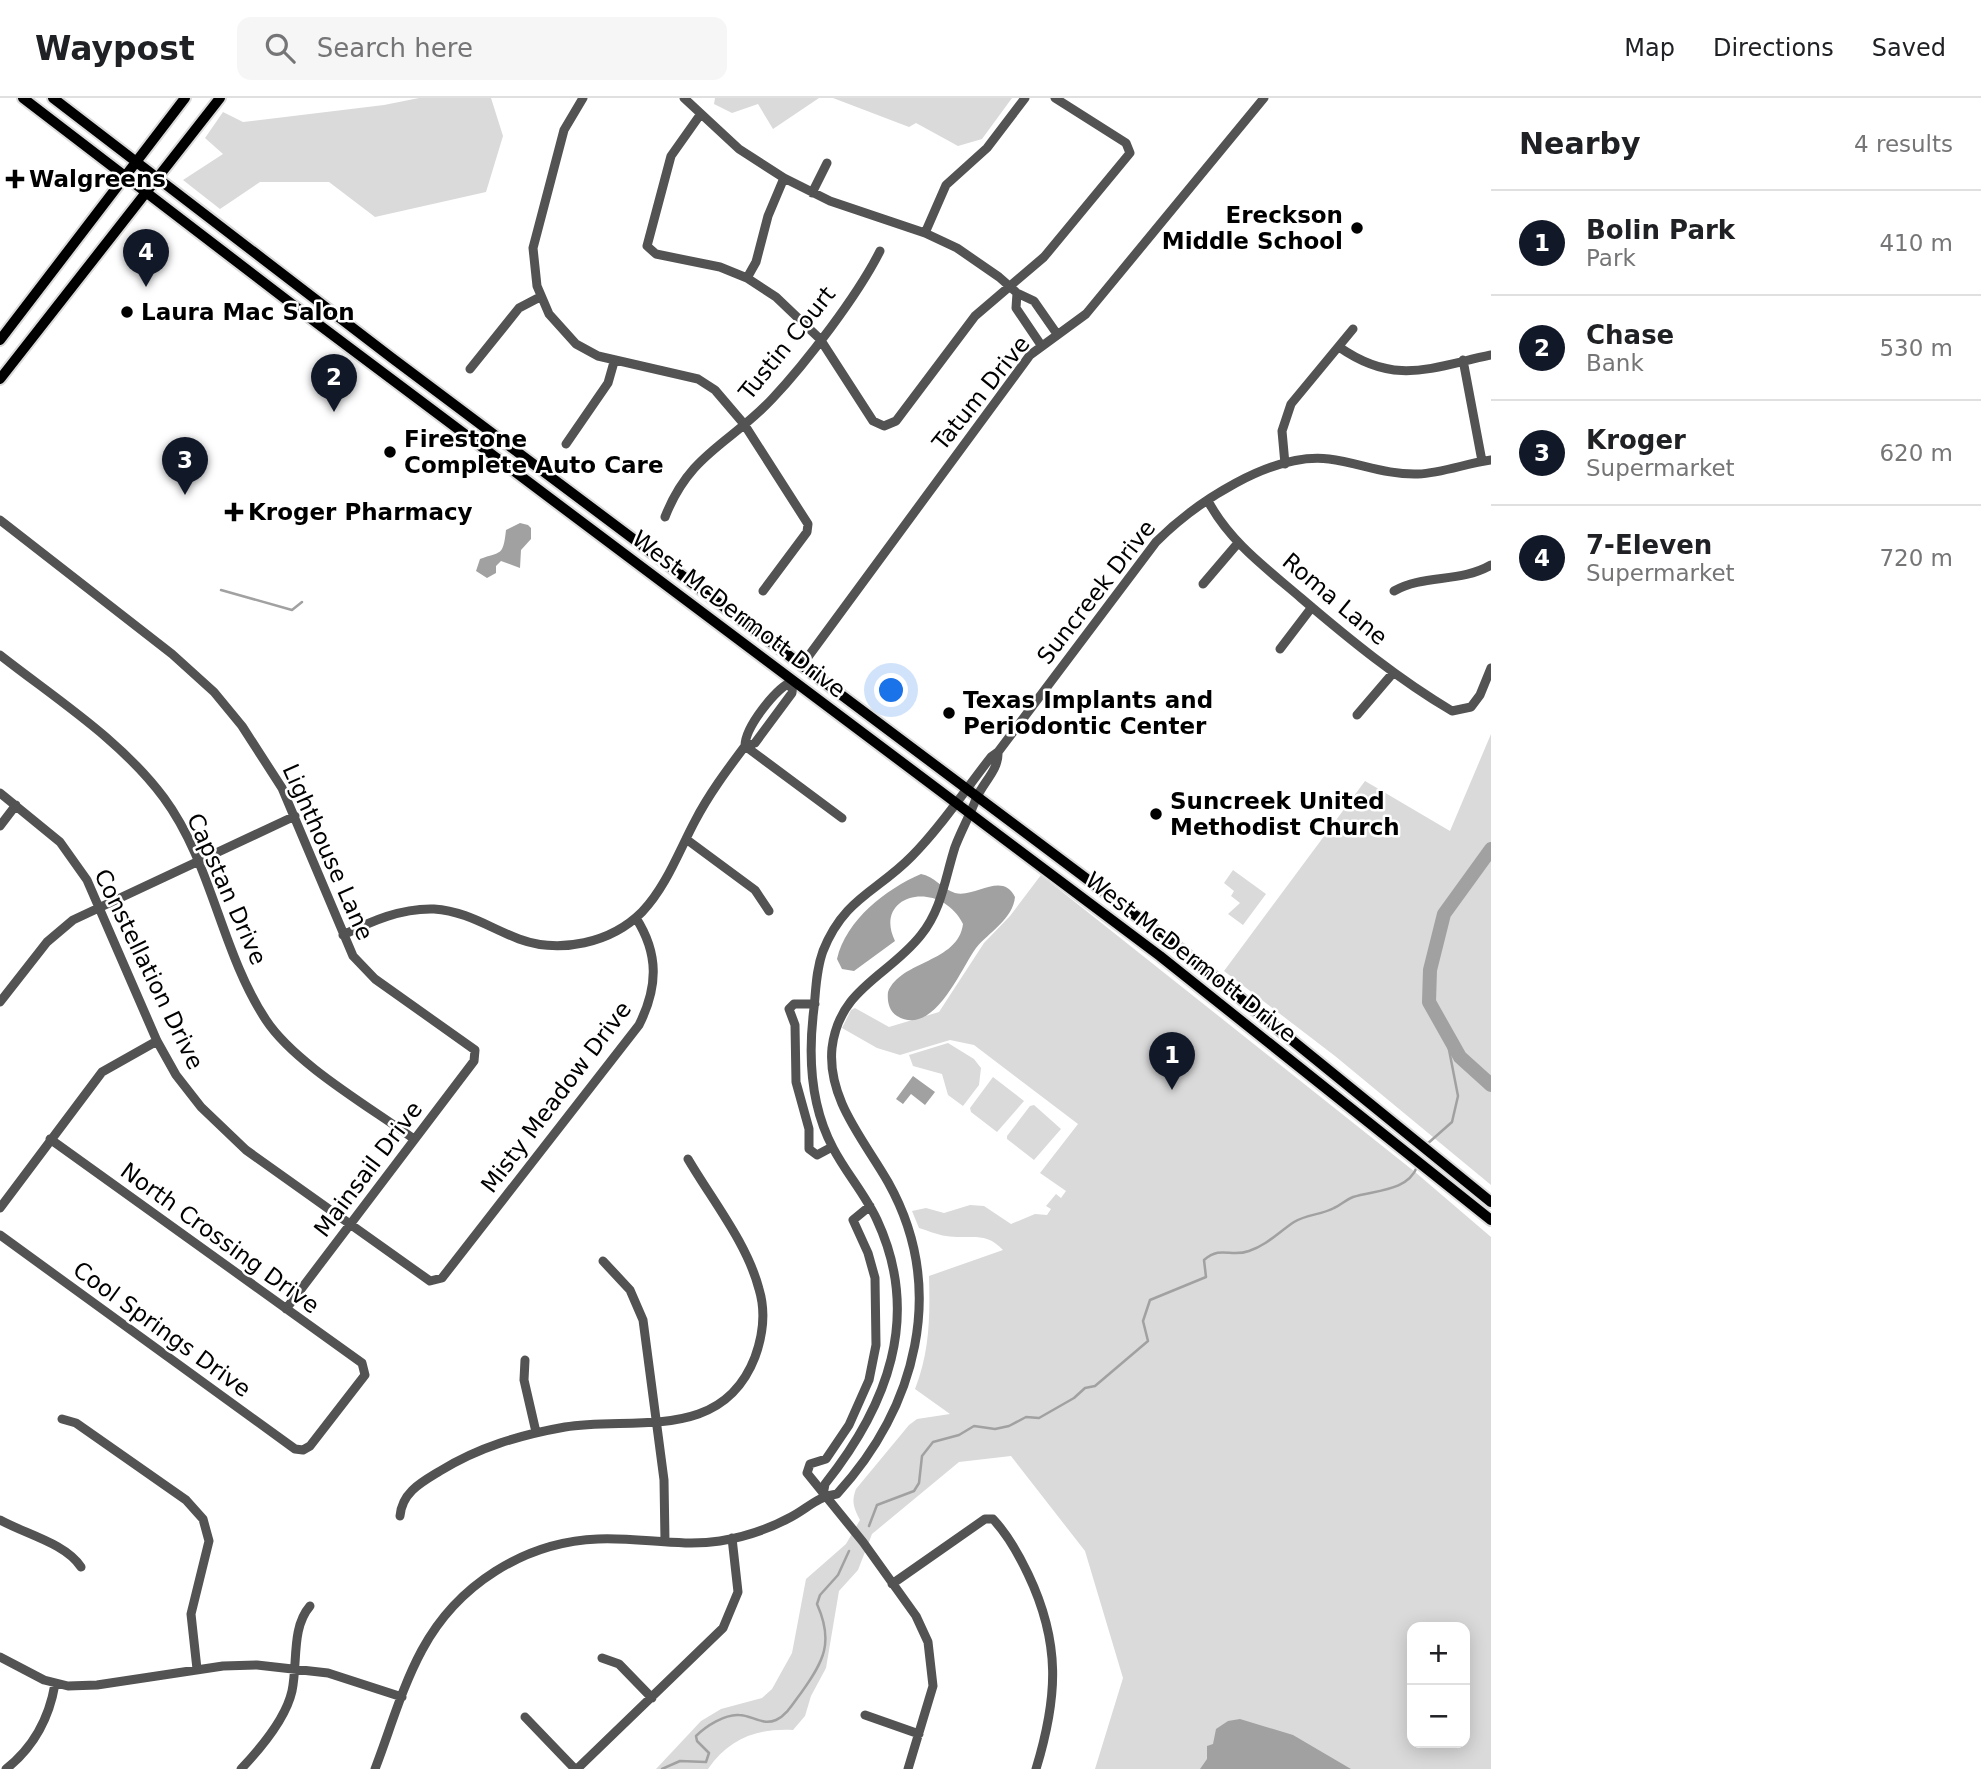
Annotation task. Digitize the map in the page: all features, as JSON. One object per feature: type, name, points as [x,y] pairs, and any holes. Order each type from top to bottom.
[{"type":"main road","name":"West McDermott Drive","points":[[23,98],[318,324],[1160,956],[1491,1220]]},
{"type":"main road","name":"West McDermott Drive","points":[[53,98],[329,310],[1175,945],[1491,1202]]},
{"type":"main road","points":[[0,340],[185,98]]},
{"type":"main road","points":[[0,379],[220,98]]},
{"type":"main road","points":[[318,324],[329,310]]},
{"type":"main road","points":[[793,681],[802,665]]},
{"type":"street","points":[[583,98],[561,138],[533,248],[540,297],[558,327],[576,344],[614,362],[698,379],[726,400],[808,524],[807,532],[763,591]]},
{"type":"street","points":[[684,98],[739,149],[784,178],[812,193],[925,233],[957,248],[1013,290],[1034,301],[1057,334]]},
{"type":"street","points":[[925,233],[946,186],[988,148],[1026,98]]},
{"type":"street","points":[[700,115],[671,156],[646,242],[649,250],[656,254],[699,261],[747,278],[776,297],[820,339],[873,421],[884,426],[896,421],[975,316],[1013,290],[1063,236],[1123,164],[1130,148],[1055,98]]},
{"type":"street","name":"Tatum Drive","points":[[802,665],[1001,392],[1041,345],[1086,314],[1264,98]]},
{"type":"street","points":[[812,193],[827,163]]},
{"type":"street","points":[[747,278],[756,262],[768,216],[784,178]]},
{"type":"street","name":"Tustin Court","points":[[665,517],[671,502],[694,467],[710,450],[771,400],[820,339],[880,251]]},
{"type":"street","points":[[1013,290],[1016,308],[1041,345]]},
{"type":"street","points":[[470,369],[519,308],[540,297]]},
{"type":"street","points":[[1285,464],[1282,431],[1284,418],[1291,404],[1353,329]]},
{"type":"street","points":[[1339,347],[1368,366],[1396,372],[1491,355]]},
{"type":"street","points":[[1463,360],[1487,460]]},
{"type":"street","points":[[566,444],[608,383],[614,362]]},
{"type":"street","name":"Suncreek Drive","points":[[823,1495],[825,1484],[875,1411],[888,1375],[894,1346],[894,1276],[887,1245],[870,1206],[832,1147],[817,1104],[812,1074],[820,962],[837,924],[857,900],[912,856],[998,752],[1156,542],[1181,518],[1249,475],[1285,464],[1318,458],[1381,472],[1419,474],[1487,460]]},
{"type":"street","name":"Roma Lane","points":[[1208,501],[1238,543],[1312,607],[1393,673],[1452,711],[1465,711],[1476,702],[1491,668]]},
{"type":"street","name":"Lighthouse Lane","points":[[0,520],[173,653],[206,684],[262,753],[295,816],[353,956],[364,970],[475,1051]]},
{"type":"street","points":[[1203,584],[1238,543]]},
{"type":"street","points":[[1394,591],[1408,583],[1468,577],[1491,565]]},
{"type":"street","points":[[1280,649],[1312,607]]},
{"type":"street","name":"Capstan Drive","points":[[0,655],[129,758],[166,801],[195,860],[254,1000],[267,1021],[290,1048],[414,1139]]},
{"type":"street","points":[[1357,715],[1393,673]]},
{"type":"street","points":[[343,935],[387,916],[434,909],[460,913],[529,942],[569,946],[604,936],[636,918],[653,900],[707,798],[745,746],[745,735],[782,685],[793,681]]},
{"type":"street","points":[[745,746],[842,818]]},
{"type":"street","name":"Suncreek Drive","points":[[375,1769],[422,1649],[445,1615],[473,1587],[506,1564],[547,1547],[581,1540],[708,1542],[732,1538],[784,1521],[823,1495],[837,1494],[864,1462],[890,1422],[910,1371],[919,1312],[916,1270],[902,1213],[835,1088],[834,1039],[852,998],[866,982],[913,945],[938,907],[957,842],[977,797],[998,763],[998,752]]},
{"type":"street","name":"Constellation Drive","points":[[0,793],[60,842],[73,859],[101,907],[157,1041],[183,1085],[230,1137],[423,1278],[435,1281]]},
{"type":"street","points":[[0,826],[16,805]]},
{"type":"street","points":[[0,1002],[59,930],[101,907],[166,879],[195,860],[295,816]]},
{"type":"street","points":[[686,839],[755,890],[769,911]]},
{"type":"street","name":"Misty Meadow Drive","points":[[435,1281],[442,1278],[639,1025],[649,1006],[654,972],[648,936],[636,918]]},
{"type":"street","points":[[815,1004],[794,1004],[789,1009],[796,1030],[796,1082],[809,1129],[809,1149],[817,1154],[832,1147]]},
{"type":"street","points":[[0,1208],[102,1073],[157,1041]]},
{"type":"street","name":"Mainsail Drive","points":[[286,1309],[474,1061],[475,1051]]},
{"type":"street","name":"North Crossing Drive","points":[[50,1139],[365,1368]]},
{"type":"street","points":[[400,1516],[401,1506],[409,1492],[475,1452],[536,1432],[591,1425],[656,1424],[696,1415],[730,1393],[753,1361],[763,1327],[762,1299],[750,1263],[688,1159]]},
{"type":"street","points":[[870,1206],[853,1220],[865,1245],[875,1278],[876,1345],[869,1380],[849,1424],[826,1459],[813,1461],[807,1468],[809,1478],[863,1542],[923,1629],[933,1660],[933,1686],[908,1769]]},
{"type":"street","name":"Cool Springs Drive","points":[[0,1235],[295,1449],[303,1450],[310,1446],[363,1378],[365,1368]]},
{"type":"street","points":[[603,1261],[630,1290],[643,1320],[666,1494],[665,1541]]},
{"type":"street","points":[[525,1360],[524,1380],[536,1432]]},
{"type":"street","points":[[62,1419],[76,1423],[186,1500],[203,1519],[209,1541],[191,1614],[197,1669]]},
{"type":"street","points":[[0,1520],[63,1550],[81,1567]]},
{"type":"street","points":[[892,1584],[983,1520],[995,1521],[1024,1566],[1042,1606],[1049,1633],[1054,1687],[1048,1726],[1036,1769]]},
{"type":"street","points":[[525,1717],[576,1769],[712,1640],[729,1619],[736,1602],[738,1578],[732,1538]]},
{"type":"street","points":[[241,1769],[286,1707],[295,1667],[301,1617],[310,1606]]},
{"type":"street","points":[[0,1657],[21,1670],[55,1684],[97,1685],[197,1669],[257,1665],[295,1667],[341,1676],[402,1697]]},
{"type":"street","points":[[602,1658],[620,1664],[652,1698]]},
{"type":"street","points":[[6,1769],[27,1751],[38,1734],[50,1710],[55,1684]]},
{"type":"street","points":[[865,1715],[919,1734]]},
{"type":"shaded area","points":[[419,98],[491,98],[503,136],[486,192],[375,217],[329,182],[260,182],[220,209],[183,180],[223,154],[205,138],[223,112],[243,122],[384,105]]},
{"type":"shaded area","points":[[715,98],[819,98],[773,129],[758,104],[732,113],[714,104]]},
{"type":"shaded area","points":[[833,98],[1012,98],[982,139],[958,146],[916,123],[909,127]]},
{"type":"shaded area","points":[[520,523],[531,528],[531,539],[521,550],[520,568],[501,561],[496,566],[496,573],[487,578],[476,571],[480,559],[500,552],[506,530]]},
{"type":"shaded area","points":[[1491,734],[1491,1185],[1335,1056],[1224,971],[1365,781],[1450,831]]},
{"type":"shaded area","points":[[1233,870],[1266,894],[1243,925],[1228,914],[1240,903],[1231,896],[1234,891],[1224,883]]},
{"type":"shaded area","points":[[921,874],[955,893],[963,894],[1003,886],[1015,897],[1010,912],[976,948],[945,998],[923,1017],[910,1020],[897,1016],[892,1011],[888,992],[895,981],[905,973],[941,954],[959,937],[963,924],[953,910],[939,901],[925,897],[900,903],[893,912],[890,925],[895,941],[854,971],[842,969],[837,959],[849,931],[858,919],[881,897]]},
{"type":"shaded area","points":[[1041,875],[1415,1172],[1491,1237],[1491,1769],[1095,1769],[1123,1678],[1085,1551],[1011,1456],[959,1462],[872,1534],[858,1570],[839,1591],[826,1668],[811,1696],[805,1716],[793,1730],[767,1731],[745,1738],[725,1750],[708,1769],[656,1769],[701,1721],[721,1709],[762,1698],[772,1689],[792,1653],[806,1579],[846,1544],[860,1520],[854,1505],[856,1489],[909,1425],[917,1419],[950,1414],[915,1389],[926,1347],[929,1276],[1003,1250],[983,1238],[939,1235],[919,1228],[912,1211],[926,1208],[944,1213],[970,1205],[984,1206],[1011,1224],[1035,1214],[1047,1215],[1051,1209],[1046,1206],[1056,1194],[1061,1198],[1066,1191],[1040,1173],[1078,1124],[974,1045],[950,1040],[900,1055],[877,1048],[842,1028],[851,1010],[855,1008],[889,1027],[939,1012],[984,943],[1010,916]]},
{"type":"shaded area","points":[[948,1043],[974,1059],[981,1068],[979,1085],[963,1106],[948,1095],[942,1074],[913,1066],[909,1055]]},
{"type":"shaded area","points":[[913,1076],[935,1092],[925,1105],[911,1094],[903,1104],[896,1099]]},
{"type":"shaded area","points":[[993,1077],[1024,1101],[997,1132],[971,1112],[970,1108]]},
{"type":"shaded area","points":[[1034,1105],[1061,1129],[1034,1160],[1007,1139],[1007,1136],[1030,1106]]},
{"type":"shaded area","points":[[1240,1719],[1293,1735],[1351,1769],[1200,1769],[1207,1759],[1207,1746],[1213,1744],[1216,1729],[1228,1721]]},
{"type":"waterway","points":[[221,590],[292,610],[302,602]]},
{"type":"waterway","points":[[1491,849],[1444,914],[1430,970],[1429,1002],[1460,1057],[1491,1085]]},
{"type":"waterway","points":[[1426,1145],[1452,1122],[1458,1096],[1445,1029]]},
{"type":"waterway","points":[[869,1526],[877,1505],[914,1491],[919,1483],[922,1456],[933,1442],[959,1435],[974,1426],[995,1429],[1009,1426],[1026,1417],[1039,1418],[1074,1398],[1085,1388],[1095,1386],[1148,1341],[1143,1321],[1150,1300],[1206,1277],[1204,1260],[1210,1256],[1221,1252],[1242,1253],[1255,1248],[1299,1219],[1329,1210],[1353,1197],[1398,1186],[1406,1181],[1417,1167]]},
{"type":"waterway","points":[[662,1769],[680,1761],[706,1762],[709,1753],[697,1741],[696,1736],[722,1719],[739,1715],[771,1722],[787,1712],[821,1661],[825,1629],[817,1604],[820,1595],[838,1575],[849,1551]]},
{"type":"place","name":"Walgreens","points":[[15,179]]},
{"type":"place","name":"Ereckson Middle School","points":[[1357,228]]},
{"type":"place","name":"7-Eleven","points":[[146,287]]},
{"type":"place","name":"Laura Mac Salon","points":[[127,312]]},
{"type":"place","name":"Chase","points":[[334,412]]},
{"type":"place","name":"Firestone Complete Auto Care","points":[[390,452]]},
{"type":"place","name":"Kroger","points":[[185,495]]},
{"type":"place","name":"Kroger Pharmacy","points":[[234,512]]},
{"type":"place","name":"Texas Implants and Periodontic Center","points":[[949,713]]},
{"type":"place","name":"Suncreek United Methodist Church","points":[[1156,814]]},
{"type":"place","name":"Bolin Park","points":[[1172,1090]]}]
